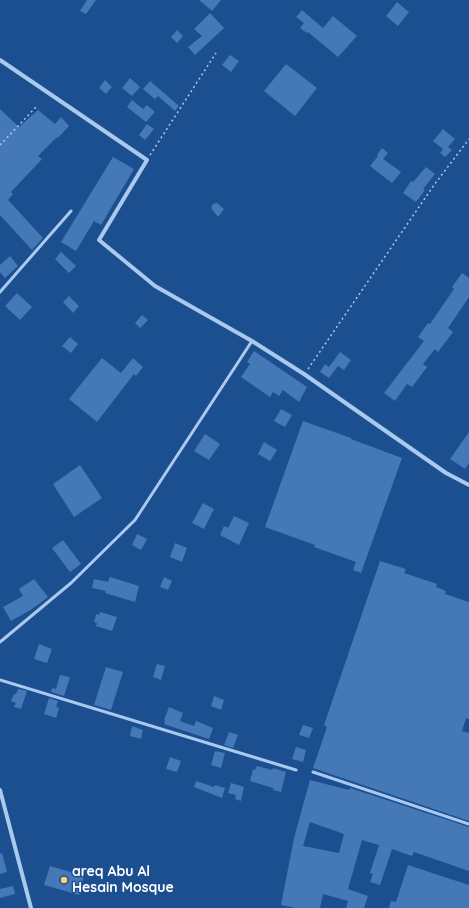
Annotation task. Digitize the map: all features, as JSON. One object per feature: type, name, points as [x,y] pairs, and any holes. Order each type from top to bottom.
[{"type":"street","points":[[0,60],[147,160],[99,240],[155,286],[252,341],[304,374],[446,473],[469,486]]},
{"type":"street","points":[[0,790],[31,908]]},
{"type":"lane","points":[[0,292],[70,211]]},
{"type":"lane","points":[[0,642],[71,583],[135,520],[252,341]]},
{"type":"lane","points":[[0,680],[296,770]]},
{"type":"lane","points":[[314,772],[469,824]]},
{"type":"path","points":[[147,160],[216,53]]},
{"type":"path","points":[[0,145],[37,106]]},
{"type":"path","points":[[304,374],[434,185],[469,139]]},
{"type":"building","points":[[87,0],[96,0],[86,14],[80,11]]},
{"type":"building","points":[[199,0],[221,0],[212,11]]},
{"type":"building","points":[[397,2],[409,12],[398,26],[386,16]]},
{"type":"building","points":[[302,10],[323,28],[333,16],[357,36],[338,57],[308,32],[307,33],[300,28],[304,23],[296,17]]},
{"type":"building","points":[[210,13],[224,28],[195,55],[188,47],[202,36],[194,29]]},
{"type":"building","points":[[177,30],[183,36],[177,43],[171,37]]},
{"type":"building","points":[[230,55],[239,61],[231,72],[222,65]]},
{"type":"building","points":[[286,64],[317,88],[295,116],[264,91]]},
{"type":"building","points":[[130,78],[140,87],[132,96],[122,88]]},
{"type":"building","points":[[105,80],[112,87],[106,94],[99,88]]},
{"type":"building","points":[[150,81],[179,106],[175,111],[158,96],[155,99],[143,89]]},
{"type":"building","points":[[132,100],[143,109],[147,105],[155,112],[146,122],[127,107]]},
{"type":"building","points":[[0,109],[19,127],[38,110],[55,124],[61,117],[69,126],[38,156],[42,159],[11,192],[13,194],[8,200],[43,238],[32,250],[0,215]]},
{"type":"building","points":[[147,124],[154,129],[145,140],[139,135]]},
{"type":"building","points":[[443,129],[455,139],[448,147],[452,150],[445,157],[440,153],[443,149],[433,141]]},
{"type":"building","points":[[382,148],[388,153],[383,159],[401,172],[392,183],[370,166]]},
{"type":"building","points":[[113,157],[134,169],[101,225],[94,221],[76,251],[61,242]]},
{"type":"building","points":[[426,167],[435,174],[423,189],[425,190],[416,202],[403,193],[411,181],[413,182]]},
{"type":"building","points":[[217,203],[224,209],[218,217],[211,208],[213,204]]},
{"type":"building","points":[[61,252],[76,266],[69,273],[55,259]]},
{"type":"building","points":[[10,256],[18,266],[5,278],[0,272],[0,265]]},
{"type":"building","points":[[462,273],[469,278],[469,297],[448,328],[453,332],[438,352],[435,349],[423,364],[427,367],[412,387],[407,384],[395,401],[384,393],[424,341],[418,337],[428,323],[430,324],[454,289],[452,287]]},
{"type":"building","points":[[17,293],[32,307],[20,320],[5,306]]},
{"type":"building","points":[[69,296],[79,306],[73,313],[63,302]]},
{"type":"building","points":[[142,315],[148,320],[140,328],[135,323]]},
{"type":"building","points":[[70,337],[78,344],[71,353],[62,346]]},
{"type":"building","points":[[254,351],[307,387],[299,402],[283,390],[279,396],[273,392],[270,397],[241,377],[250,364],[247,362]]},
{"type":"building","points":[[340,352],[351,360],[344,370],[338,366],[329,378],[320,372],[325,364],[329,367]]},
{"type":"building","points":[[102,358],[121,373],[133,358],[143,367],[136,376],[134,374],[97,422],[69,399]]},
{"type":"building","points":[[281,409],[292,415],[285,427],[274,421]]},
{"type":"building","points":[[303,421],[402,458],[361,573],[353,570],[356,562],[265,527]]},
{"type":"building","points":[[469,432],[469,463],[465,469],[450,459]]},
{"type":"building","points":[[205,434],[220,444],[209,460],[194,451]]},
{"type":"building","points":[[264,442],[277,450],[270,461],[258,454]]},
{"type":"building","points":[[80,465],[102,498],[74,517],[53,484]]},
{"type":"building","points":[[203,503],[214,509],[204,529],[192,523]]},
{"type":"building","points":[[234,516],[249,523],[239,545],[220,535],[224,526],[228,528]]},
{"type":"building","points":[[137,534],[147,539],[141,550],[132,545]]},
{"type":"building","points":[[63,540],[81,564],[70,572],[52,548]]},
{"type":"building","points":[[175,543],[187,548],[182,562],[170,557]]},
{"type":"building","points":[[380,561],[406,569],[404,573],[437,584],[436,587],[446,591],[445,594],[469,602],[469,719],[466,718],[462,731],[469,733],[469,821],[313,768],[327,727],[324,725]]},
{"type":"building","points":[[110,577],[139,586],[135,602],[105,593],[106,591],[92,588],[94,579],[108,582]]},
{"type":"building","points":[[164,577],[172,581],[168,590],[160,587]]},
{"type":"building","points":[[34,579],[48,597],[32,609],[11,621],[3,607],[23,596],[19,589]]},
{"type":"building","points":[[100,612],[117,617],[112,631],[96,626],[97,623],[94,622],[96,614],[99,615]]},
{"type":"building","points":[[39,644],[52,649],[47,663],[34,659]]},
{"type":"building","points":[[157,664],[165,666],[161,680],[153,677]]},
{"type":"building","points":[[106,667],[123,672],[111,710],[94,705]]},
{"type":"building","points":[[60,675],[70,677],[64,696],[51,692],[52,688],[56,689]]},
{"type":"building","points":[[18,689],[27,691],[21,709],[14,707],[16,703],[11,701]]},
{"type":"building","points":[[214,696],[224,700],[221,710],[211,706]]},
{"type":"building","points":[[49,698],[58,701],[56,707],[59,708],[56,718],[44,714]]},
{"type":"building","points":[[169,707],[183,713],[180,721],[194,726],[196,721],[213,728],[209,739],[164,724]]},
{"type":"building","points":[[303,725],[313,728],[309,738],[299,735]]},
{"type":"building","points":[[132,726],[143,730],[141,739],[130,736]]},
{"type":"building","points":[[229,732],[238,735],[233,748],[224,745]]},
{"type":"building","points":[[296,747],[306,750],[303,762],[292,759]]},
{"type":"building","points":[[215,751],[225,753],[221,768],[211,765]]},
{"type":"building","points":[[170,757],[181,761],[177,772],[166,769]]},
{"type":"building","points":[[257,766],[272,770],[273,768],[286,772],[281,792],[250,781],[253,769],[255,770]]},
{"type":"building","points":[[310,780],[349,790],[350,788],[469,827],[469,871],[414,852],[412,856],[392,849],[380,885],[370,882],[373,874],[370,873],[379,845],[362,840],[348,889],[368,896],[364,908],[346,908],[348,901],[323,894],[320,908],[296,908],[281,905],[294,838]],"holes":[[[310,822],[344,834],[339,853],[303,846]]]},
{"type":"building","points":[[196,781],[214,787],[215,785],[225,788],[222,798],[194,787]]},
{"type":"building","points":[[231,783],[244,787],[241,801],[235,799],[236,795],[228,793]]},
{"type":"building","points":[[2,853],[7,872],[0,874],[0,854]]},
{"type":"building","points":[[408,865],[469,885],[469,908],[389,908],[391,901],[396,902]]},
{"type":"building","name":"areq Abu Al Hesain Mosque","points":[[50,866],[84,876],[79,895],[44,885]]},
{"type":"building","points":[[13,886],[15,894],[0,898],[0,889]]},
{"type":"place","name":"areq Abu Al Hesain Mosque","points":[[64,880]]}]
